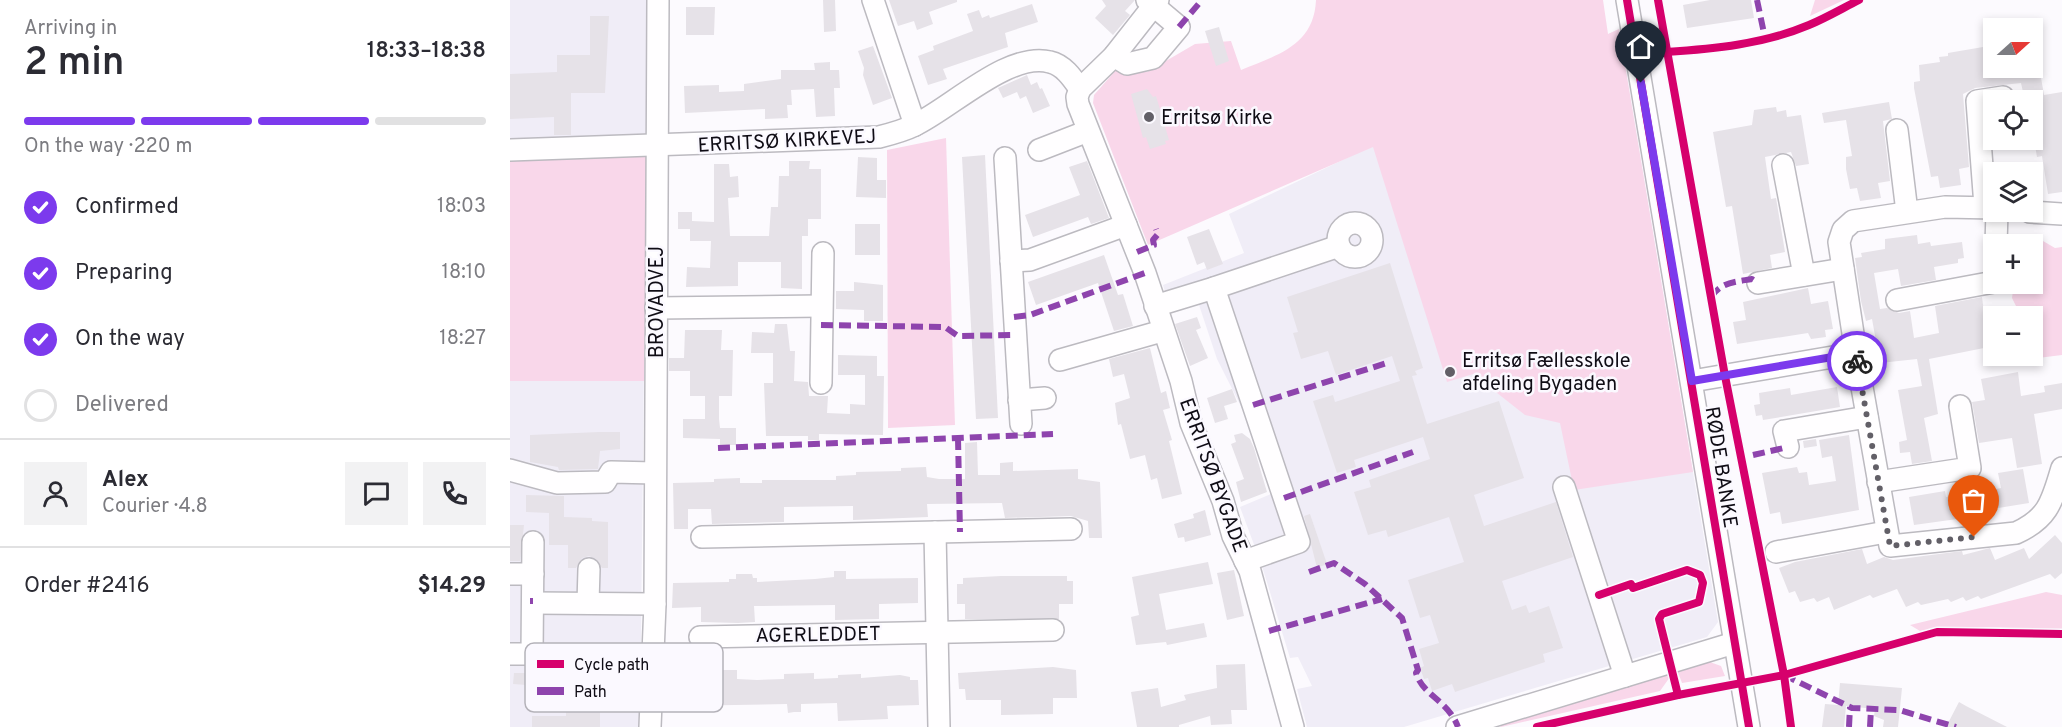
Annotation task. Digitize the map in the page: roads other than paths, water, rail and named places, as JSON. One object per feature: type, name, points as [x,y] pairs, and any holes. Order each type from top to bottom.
[{"type":"street","name":"BROVADVEJ","points":[[653,643],[658,0]]},
{"type":"street","points":[[873,0],[915,125]]},
{"type":"street","name":"RØDE BANKE","points":[[1627,0],[1749,727]]},
{"type":"street","points":[[1080,89],[1114,56],[1153,2],[1179,27],[1153,58],[1127,64],[1114,56]]},
{"type":"street","name":"ERRITSØ KIRKEVEJ","points":[[510,150],[879,137],[915,125],[1011,66],[1022,63],[1041,61],[1059,65],[1080,89]]},
{"type":"street","name":"ERRITSØ BYGADE","points":[[1080,89],[1077,97],[1078,104],[1126,225],[1181,381],[1191,423],[1223,501],[1233,536],[1245,561],[1267,626],[1293,727]]},
{"type":"street","points":[[1983,100],[1977,101],[1983,144]]},
{"type":"street","points":[[1039,150],[1088,130]]},
{"type":"street","points":[[1897,130],[1907,212]]},
{"type":"street","points":[[1005,158],[1021,424]]},
{"type":"street","points":[[1783,165],[1804,275]]},
{"type":"street","points":[[1983,209],[1945,207],[1853,221],[1843,230],[1839,242],[1890,546],[2016,533],[2039,520],[2050,505],[2062,468]]},
{"type":"street","points":[[2043,213],[2062,214]]},
{"type":"street","points":[[1011,261],[1030,260],[1126,225]]},
{"type":"street","points":[[1155,306],[1340,246]]},
{"type":"street","points":[[821,383],[823,253]]},
{"type":"street","points":[[1758,283],[1843,269]]},
{"type":"street","points":[[1897,300],[1983,284]]},
{"type":"street","points":[[1214,288],[1299,542],[1245,561]]},
{"type":"street","points":[[656,308],[821,306]]},
{"type":"street","points":[[1060,360],[1162,331]]},
{"type":"street","points":[[1692,381],[1856,353]]},
{"type":"street","points":[[1019,399],[1045,398]]},
{"type":"street","points":[[1878,482],[1970,468],[1960,406]]},
{"type":"street","points":[[1788,447],[1785,431],[1867,417]]},
{"type":"street","points":[[510,470],[557,483],[605,482],[610,472],[655,473]]},
{"type":"street","points":[[1564,487],[1625,676]]},
{"type":"street","points":[[702,537],[1071,529]]},
{"type":"street","points":[[935,532],[939,727]]},
{"type":"street","points":[[1776,552],[1886,532]]},
{"type":"street","points":[[532,643],[533,543]]},
{"type":"street","points":[[588,603],[589,569]]},
{"type":"street","points":[[510,574],[534,574]]},
{"type":"street","points":[[534,603],[655,604]]},
{"type":"street","name":"AGERLEDDET","points":[[700,637],[1053,630]]},
{"type":"street","points":[[1457,727],[1734,643]]},
{"type":"street","name":"BROVADVEJ","points":[[650,727],[651,712]]},
{"type":"place","name":"Erritsø Kirke","points":[[1149,117]]},
{"type":"place","name":"Erritsø Fællesskole afdeling Bygaden","points":[[1450,372]]}]
